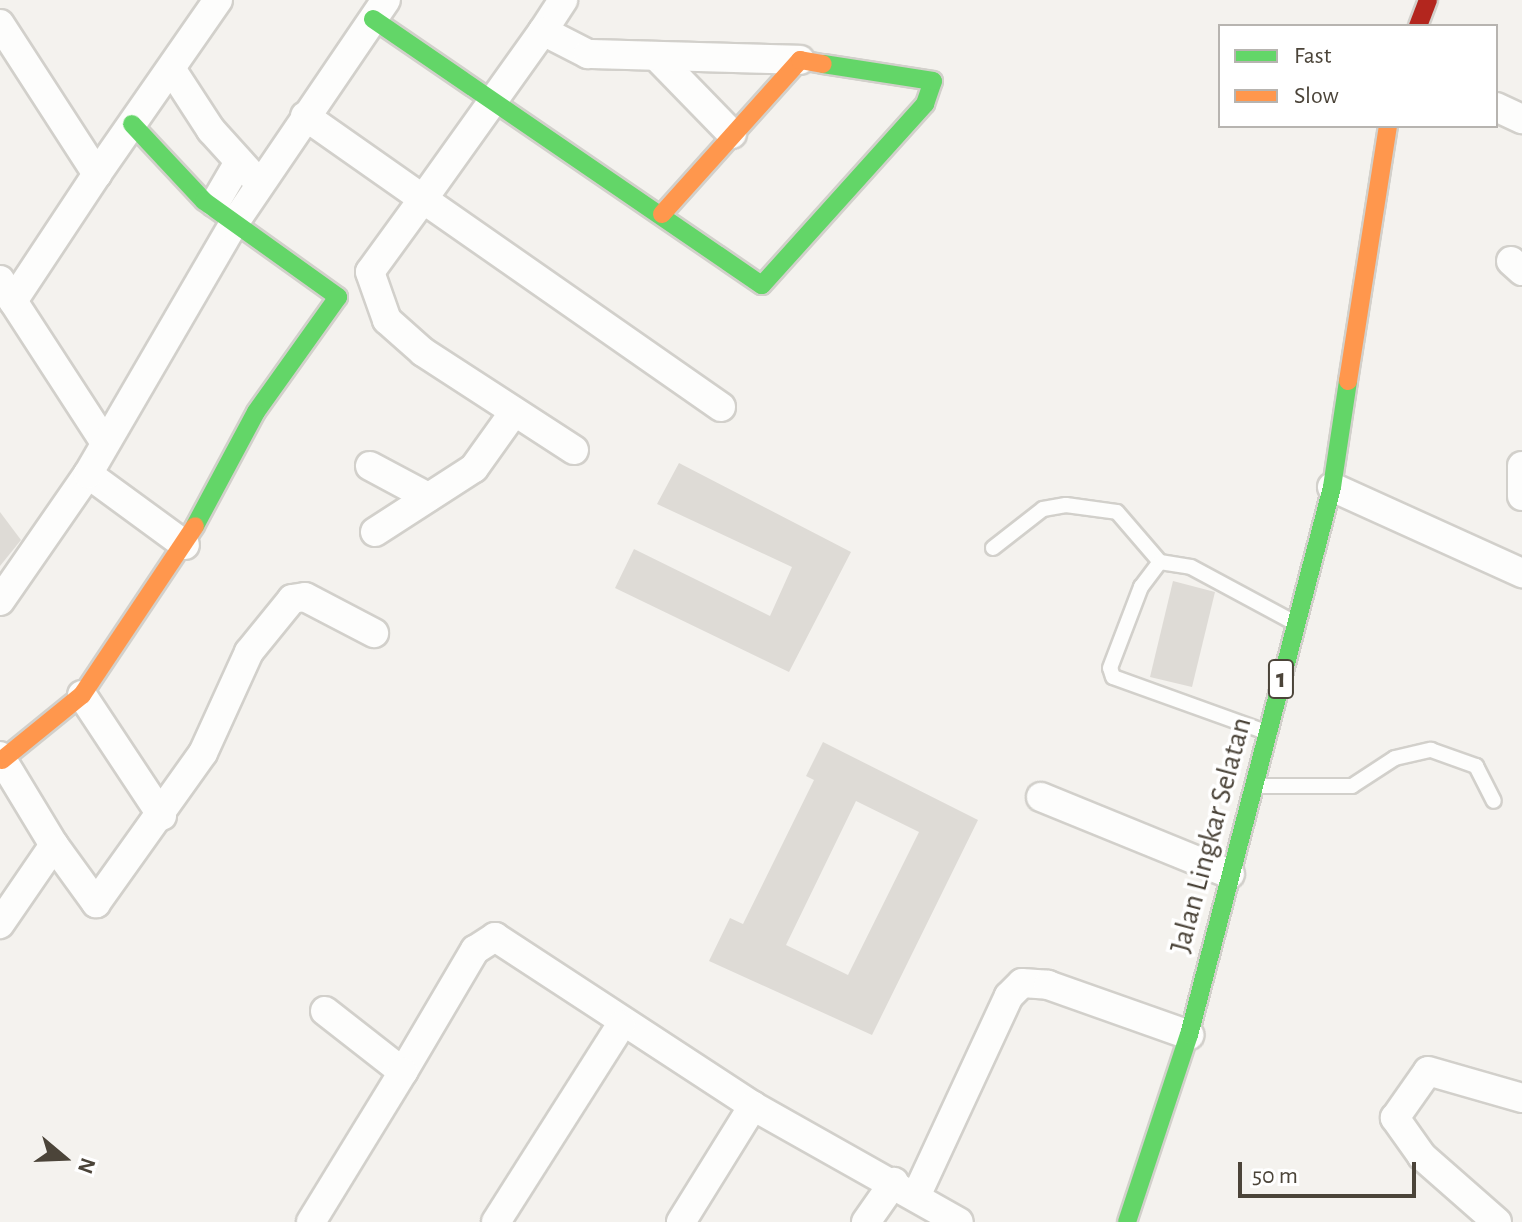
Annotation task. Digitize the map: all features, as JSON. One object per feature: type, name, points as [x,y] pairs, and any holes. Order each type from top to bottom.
[{"type":"main road","points":[[380,9],[495,99],[662,214],[751,281],[770,282],[933,90],[933,81],[916,75],[800,60],[662,214]]},
{"type":"main road","points":[[1,758],[82,695],[185,545],[256,412],[338,297],[220,212],[134,121]]},
{"type":"main road","name":"Jalan Lingkar Selatan","points":[[1127,1222],[1189,1035],[1332,487],[1388,128]]},
{"type":"street","points":[[104,441],[6,290],[97,174],[218,0]]},
{"type":"street","points":[[563,0],[370,272],[370,283],[387,320],[514,412],[574,450]]},
{"type":"street","points":[[220,212],[260,184],[380,9]]},
{"type":"street","points":[[0,24],[97,174]]},
{"type":"street","points":[[543,31],[588,54],[800,60]]},
{"type":"street","points":[[658,58],[732,134]]},
{"type":"street","points":[[170,72],[238,164],[260,184]]},
{"type":"street","points":[[1498,108],[1522,119]]},
{"type":"street","points":[[305,116],[721,407]]},
{"type":"street","points":[[0,601],[88,474],[220,212],[238,164]]},
{"type":"street","points":[[375,532],[491,453],[514,412]]},
{"type":"street","points":[[370,466],[428,497]]},
{"type":"street","points":[[1522,466],[1522,496]]},
{"type":"street","points":[[88,474],[185,545]]},
{"type":"street","points":[[1332,487],[1522,573]]},
{"type":"street","points":[[1,758],[54,845],[96,903],[162,816],[203,753],[249,652],[281,607],[305,597],[374,633]]},
{"type":"street","points":[[82,695],[162,816]]},
{"type":"street","points":[[1041,797],[1230,874]]},
{"type":"street","points":[[1,918],[54,845]]},
{"type":"street","points":[[311,1222],[485,939],[510,942],[621,1025],[753,1106],[906,1188],[959,1222]]},
{"type":"street","points":[[866,1222],[906,1188],[1009,996],[1022,983],[1048,985],[1189,1035]]},
{"type":"street","points":[[325,1011],[403,1072]]},
{"type":"street","points":[[496,1222],[621,1025]]},
{"type":"street","points":[[1497,1222],[1422,1156],[1395,1118],[1428,1071],[1522,1098]]},
{"type":"street","points":[[681,1222],[753,1106]]},
{"type":"lane","points":[[993,548],[1043,509],[1066,505],[1117,512],[1160,562],[1191,567],[1296,623]]},
{"type":"lane","points":[[1160,562],[1141,587],[1113,658],[1113,677],[1267,732]]},
{"type":"lane","points":[[1256,785],[1352,786],[1395,758],[1431,750],[1476,766],[1494,801]]},
{"type":"building","points":[[679,463],[851,552],[789,672],[615,588],[634,549],[770,616],[792,567],[657,504]]},
{"type":"building","points":[[0,512],[21,540],[0,566]]},
{"type":"building","points":[[1173,581],[1215,592],[1192,687],[1150,677]]},
{"type":"building","points":[[823,742],[978,820],[872,1035],[709,961],[730,918],[743,924],[814,780],[806,776]],"holes":[[[856,801],[919,832],[848,975],[786,945]]]},
{"type":"traffic: fast","points":[[373,19],[762,285],[925,104],[933,81],[823,64]]},
{"type":"traffic: fast","points":[[132,124],[204,201],[338,297],[256,412],[195,526]]},
{"type":"traffic: fast","points":[[1127,1222],[1189,1035],[1332,487],[1348,381]]},
{"type":"traffic: slow","points":[[662,214],[800,60],[823,64]]},
{"type":"traffic: slow","points":[[1348,381],[1388,128]]},
{"type":"traffic: slow","points":[[2,760],[82,695],[195,526]]},
{"type":"traffic: jam","points":[[1419,24],[1428,0]]}]
